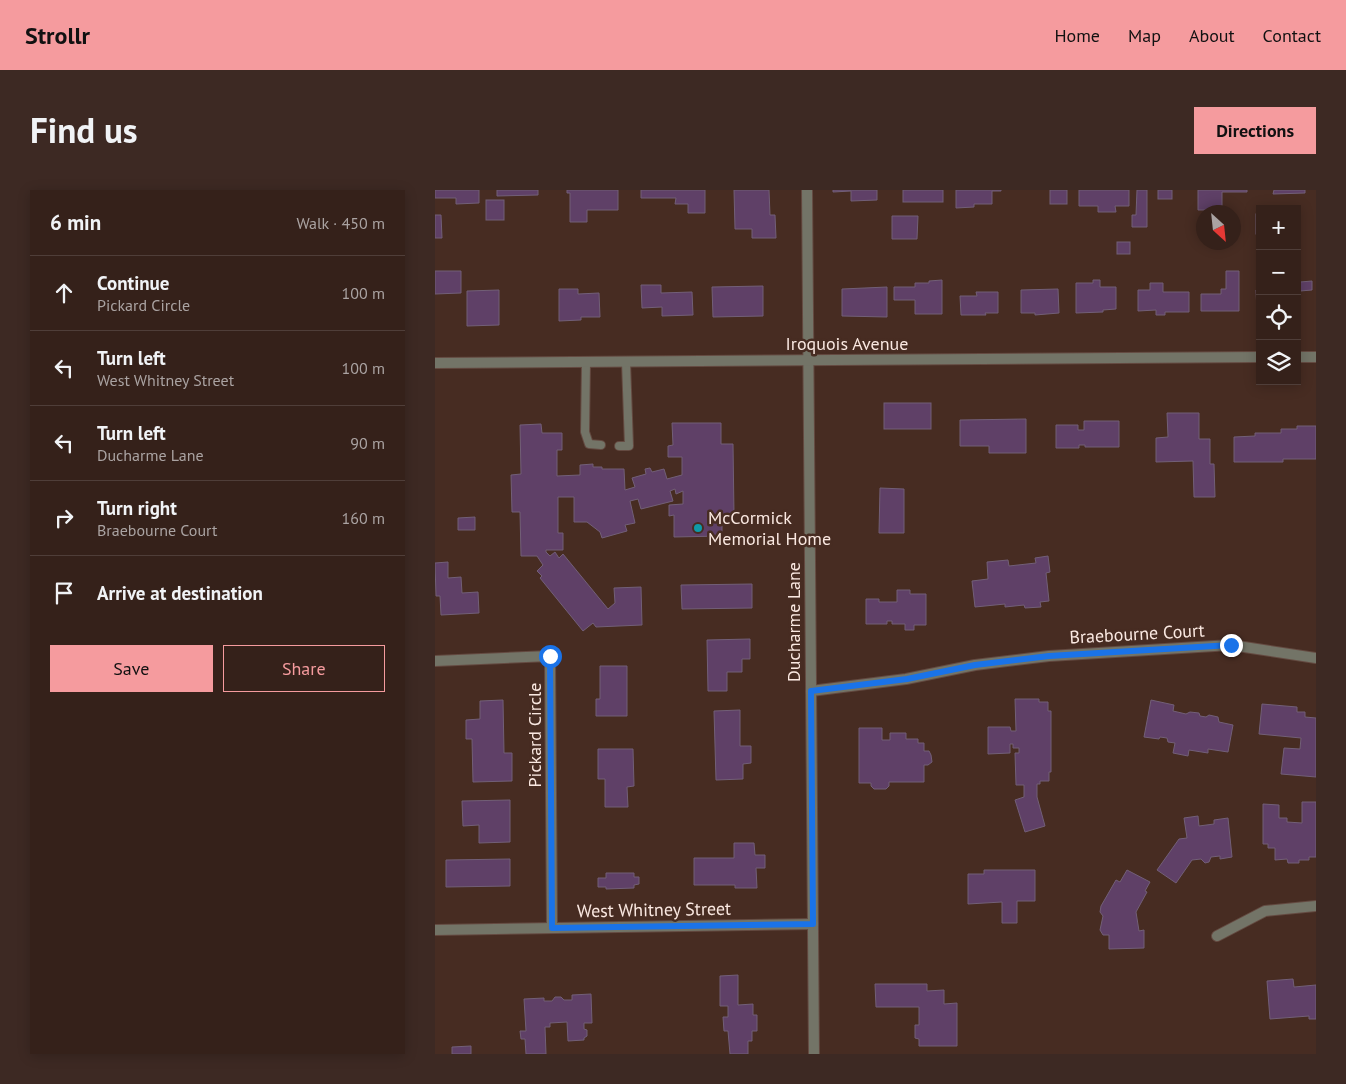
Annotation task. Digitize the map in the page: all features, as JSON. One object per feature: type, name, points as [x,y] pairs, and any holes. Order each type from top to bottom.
[{"type":"street","name":"Ducharme Lane","points":[[807,190],[814,1054]]},
{"type":"street","points":[[1301,357],[1316,357]]},
{"type":"street","name":"Iroquois Avenue","points":[[435,363],[1256,358]]},
{"type":"street","name":"Braebourne Court","points":[[811,691],[907,679],[975,665],[1049,656],[1231,645],[1316,658]]},
{"type":"street","name":"Pickard Circle","points":[[435,662],[550,656],[552,928]]},
{"type":"street","points":[[1217,936],[1265,911],[1316,906]]},
{"type":"street","name":"West Whitney Street","points":[[435,930],[813,924]]},
{"type":"lane","points":[[586,362],[585,432],[589,444],[601,445]]},
{"type":"lane","points":[[619,446],[629,446],[626,362]]},
{"type":"building","points":[[435,190],[479,190],[479,203],[456,204],[456,198],[435,198]]},
{"type":"building","points":[[497,190],[538,190],[538,195],[497,196]]},
{"type":"building","points":[[567,190],[618,190],[618,210],[587,210],[587,222],[570,222],[570,193],[567,193]]},
{"type":"building","points":[[641,190],[705,190],[705,213],[688,213],[688,204],[675,204],[676,198],[641,198]]},
{"type":"building","points":[[734,190],[769,190],[770,215],[775,215],[776,238],[752,238],[752,229],[735,229]]},
{"type":"building","points":[[833,190],[877,190],[877,200],[851,201],[851,191],[833,192]]},
{"type":"building","points":[[903,190],[943,190],[943,202],[903,202]]},
{"type":"building","points":[[956,190],[1001,191],[992,191],[992,204],[974,204],[974,207],[956,208]]},
{"type":"building","points":[[1050,190],[1067,190],[1067,204],[1050,204]]},
{"type":"building","points":[[1079,190],[1129,190],[1129,206],[1115,206],[1116,212],[1098,212],[1098,206],[1079,206]]},
{"type":"building","points":[[1137,190],[1147,190],[1147,227],[1132,227],[1132,215],[1136,215]]},
{"type":"building","points":[[1158,190],[1172,190],[1172,199],[1158,199]]},
{"type":"building","points":[[1198,190],[1247,190],[1247,192],[1222,192],[1222,205],[1198,205]]},
{"type":"building","points":[[1274,190],[1305,190],[1305,193],[1273,194]]},
{"type":"building","points":[[486,200],[504,200],[504,220],[486,220]]},
{"type":"building","points":[[435,215],[441,215],[442,238],[435,238]]},
{"type":"building","points":[[892,216],[918,216],[917,239],[892,239]]},
{"type":"building","points":[[1117,242],[1130,242],[1130,254],[1117,254]]},
{"type":"building","points":[[435,271],[461,271],[461,293],[435,294]]},
{"type":"building","points":[[1226,271],[1239,271],[1239,311],[1201,311],[1201,294],[1221,294],[1221,289],[1226,289]]},
{"type":"building","points":[[942,280],[942,314],[915,314],[915,300],[894,300],[894,287],[915,287],[915,283],[929,283],[929,281]]},
{"type":"building","points":[[1093,280],[1100,280],[1100,287],[1116,287],[1116,309],[1103,310],[1103,312],[1076,313],[1076,283],[1093,283]]},
{"type":"building","points":[[1312,281],[1312,290],[1301,291],[1301,282]]},
{"type":"building","points":[[1150,283],[1163,283],[1163,292],[1189,292],[1189,312],[1165,312],[1165,315],[1156,315],[1156,310],[1138,311],[1138,290],[1150,290]]},
{"type":"building","points":[[641,285],[661,285],[661,293],[692,292],[693,315],[662,316],[662,307],[642,308]]},
{"type":"building","points":[[763,286],[763,316],[713,317],[712,287]]},
{"type":"building","points":[[887,287],[887,317],[842,316],[842,289]]},
{"type":"building","points":[[559,289],[578,289],[578,294],[599,293],[600,317],[581,317],[581,320],[559,321]]},
{"type":"building","points":[[1058,289],[1059,313],[1035,315],[1035,313],[1021,313],[1021,290]]},
{"type":"building","points":[[499,290],[499,325],[467,326],[467,291]]},
{"type":"building","points":[[976,292],[998,292],[998,313],[961,315],[960,296],[977,296]]},
{"type":"building","points":[[884,403],[931,403],[931,429],[884,429]]},
{"type":"building","points":[[1167,413],[1199,413],[1199,439],[1210,439],[1210,464],[1214,464],[1215,497],[1194,497],[1193,461],[1156,462],[1156,438],[1168,437]]},
{"type":"building","points":[[1026,419],[1026,453],[989,453],[989,446],[960,446],[960,420]]},
{"type":"building","points":[[1084,421],[1119,421],[1119,447],[1085,447],[1085,445],[1079,445],[1079,448],[1056,448],[1056,425],[1078,425],[1078,430],[1084,430]]},
{"type":"building","name":"McCormick Memorial Home","points":[[672,423],[721,423],[721,444],[733,444],[734,515],[722,515],[722,536],[674,537],[674,515],[669,516],[669,505],[683,504],[683,491],[676,494],[675,489],[670,491],[673,501],[641,509],[638,499],[630,501],[635,523],[625,525],[627,531],[602,538],[600,532],[587,522],[574,522],[574,497],[558,497],[558,533],[563,533],[563,550],[546,550],[546,552],[550,556],[555,552],[559,558],[563,554],[608,609],[615,603],[614,588],[641,587],[642,625],[596,627],[593,623],[583,631],[540,578],[542,576],[537,571],[543,565],[537,556],[521,556],[520,512],[512,512],[511,475],[521,474],[520,425],[541,424],[542,433],[562,433],[562,450],[557,450],[557,476],[580,475],[580,465],[593,464],[593,467],[602,467],[602,469],[624,469],[625,490],[635,487],[632,478],[646,474],[645,469],[650,468],[652,472],[664,469],[667,479],[682,475],[682,457],[668,457],[668,446],[673,445]]},
{"type":"building","points":[[1297,426],[1316,426],[1316,459],[1283,459],[1283,462],[1234,462],[1234,437],[1255,436],[1255,433],[1281,433],[1281,429],[1297,429]]},
{"type":"building","points":[[880,488],[904,489],[904,533],[879,533]]},
{"type":"building","points":[[475,517],[475,530],[458,530],[458,518]]},
{"type":"building","points":[[1048,556],[1050,572],[1046,573],[1049,601],[1040,602],[1041,607],[1025,608],[1024,605],[1005,607],[1005,604],[975,607],[972,581],[988,579],[987,562],[1008,560],[1009,566],[1036,563],[1035,558]]},
{"type":"building","points":[[448,562],[448,578],[461,577],[462,593],[478,592],[479,613],[441,615],[440,596],[436,596],[435,563]]},
{"type":"building","points":[[752,584],[752,608],[682,609],[681,585]]},
{"type":"building","points":[[897,590],[910,590],[910,594],[926,594],[926,625],[914,625],[914,630],[905,630],[905,624],[892,624],[892,621],[887,621],[887,624],[866,624],[866,599],[879,599],[879,602],[897,602]]},
{"type":"building","points":[[750,639],[750,659],[742,659],[742,672],[727,672],[727,691],[708,691],[707,640]]},
{"type":"building","points":[[600,666],[627,666],[627,716],[596,716],[596,699],[600,699]]},
{"type":"building","points":[[1015,699],[1039,699],[1039,702],[1048,702],[1048,711],[1051,711],[1051,772],[1049,772],[1049,781],[1040,781],[1040,784],[1037,784],[1037,797],[1045,826],[1025,832],[1015,800],[1024,797],[1024,785],[1016,785],[1015,753],[1019,753],[1019,748],[1013,748],[1013,744],[1010,744],[1010,753],[988,754],[988,727],[1010,727],[1011,731],[1016,731]]},
{"type":"building","points":[[503,700],[504,753],[512,753],[512,781],[473,782],[472,739],[466,739],[466,720],[480,719],[480,701]]},
{"type":"building","points":[[1151,700],[1174,705],[1173,711],[1186,714],[1190,712],[1199,713],[1200,716],[1206,717],[1209,715],[1218,717],[1219,722],[1233,725],[1228,752],[1208,749],[1208,753],[1189,750],[1188,756],[1173,753],[1175,743],[1168,742],[1167,738],[1144,737]]},
{"type":"building","points":[[1262,704],[1297,707],[1297,712],[1305,712],[1305,717],[1316,718],[1316,777],[1281,774],[1284,748],[1300,749],[1301,738],[1259,734]]},
{"type":"building","points":[[740,710],[740,746],[751,746],[751,763],[743,764],[743,779],[716,780],[714,711]]},
{"type":"building","points":[[859,728],[882,728],[882,740],[890,740],[890,733],[906,733],[906,739],[918,739],[918,743],[924,743],[924,751],[929,751],[932,762],[924,765],[924,782],[889,782],[889,786],[886,789],[874,789],[871,783],[859,783]]},
{"type":"building","points":[[598,749],[633,749],[634,786],[627,787],[628,807],[605,807],[605,779],[598,779]]},
{"type":"building","points":[[510,800],[510,842],[479,843],[479,825],[463,826],[462,801]]},
{"type":"building","points":[[1302,802],[1316,802],[1316,857],[1309,857],[1309,860],[1299,860],[1299,863],[1288,863],[1287,859],[1275,860],[1275,848],[1268,848],[1268,844],[1263,844],[1263,804],[1279,805],[1279,818],[1287,818],[1287,822],[1302,823]]},
{"type":"building","points":[[1198,816],[1199,826],[1214,824],[1214,820],[1228,818],[1232,857],[1220,859],[1220,856],[1211,857],[1209,862],[1205,863],[1201,859],[1192,860],[1176,883],[1157,870],[1179,839],[1187,838],[1184,818]]},
{"type":"building","points":[[734,843],[754,843],[755,855],[765,855],[765,868],[756,868],[757,888],[735,888],[735,885],[694,885],[694,858],[734,858]]},
{"type":"building","points":[[510,859],[510,886],[446,887],[446,860]]},
{"type":"building","points":[[984,870],[1035,870],[1035,901],[1017,901],[1017,923],[1002,923],[1002,902],[968,904],[968,874],[984,874]]},
{"type":"building","points":[[1127,870],[1150,882],[1145,891],[1147,892],[1136,912],[1139,931],[1144,930],[1144,948],[1109,949],[1109,935],[1103,935],[1100,930],[1103,916],[1100,912],[1101,906],[1116,880],[1120,882]]},
{"type":"building","points":[[606,873],[634,873],[634,877],[639,877],[639,884],[634,885],[634,888],[606,889],[606,887],[598,887],[598,878],[606,878]]},
{"type":"building","points":[[738,975],[738,1005],[753,1004],[753,1015],[757,1015],[757,1031],[752,1031],[752,1041],[748,1041],[748,1054],[730,1054],[728,1031],[724,1031],[723,1017],[728,1017],[728,1006],[720,1006],[720,976]]},
{"type":"building","points":[[1293,979],[1294,987],[1316,985],[1316,1019],[1309,1019],[1309,1016],[1270,1019],[1267,981]]},
{"type":"building","points":[[875,984],[927,984],[927,991],[944,990],[944,1004],[957,1003],[957,1046],[919,1046],[919,1039],[915,1038],[915,1025],[919,1025],[919,1007],[876,1007]]},
{"type":"building","points":[[591,994],[592,1023],[584,1023],[587,1036],[584,1040],[568,1041],[567,1022],[550,1023],[550,1027],[545,1027],[546,1054],[526,1054],[525,1039],[521,1039],[520,1031],[526,1031],[524,999],[544,998],[544,1001],[552,1001],[555,997],[561,997],[564,1000],[572,1000],[572,995]]},
{"type":"building","points":[[471,1046],[471,1054],[452,1054],[452,1047]]},
{"type":"place","name":"McCormick Memorial Home","points":[[698,528]]},
{"type":"route","points":[[550,656],[552,928],[813,924],[811,691],[907,679],[975,665],[1049,656],[1231,645]]}]
